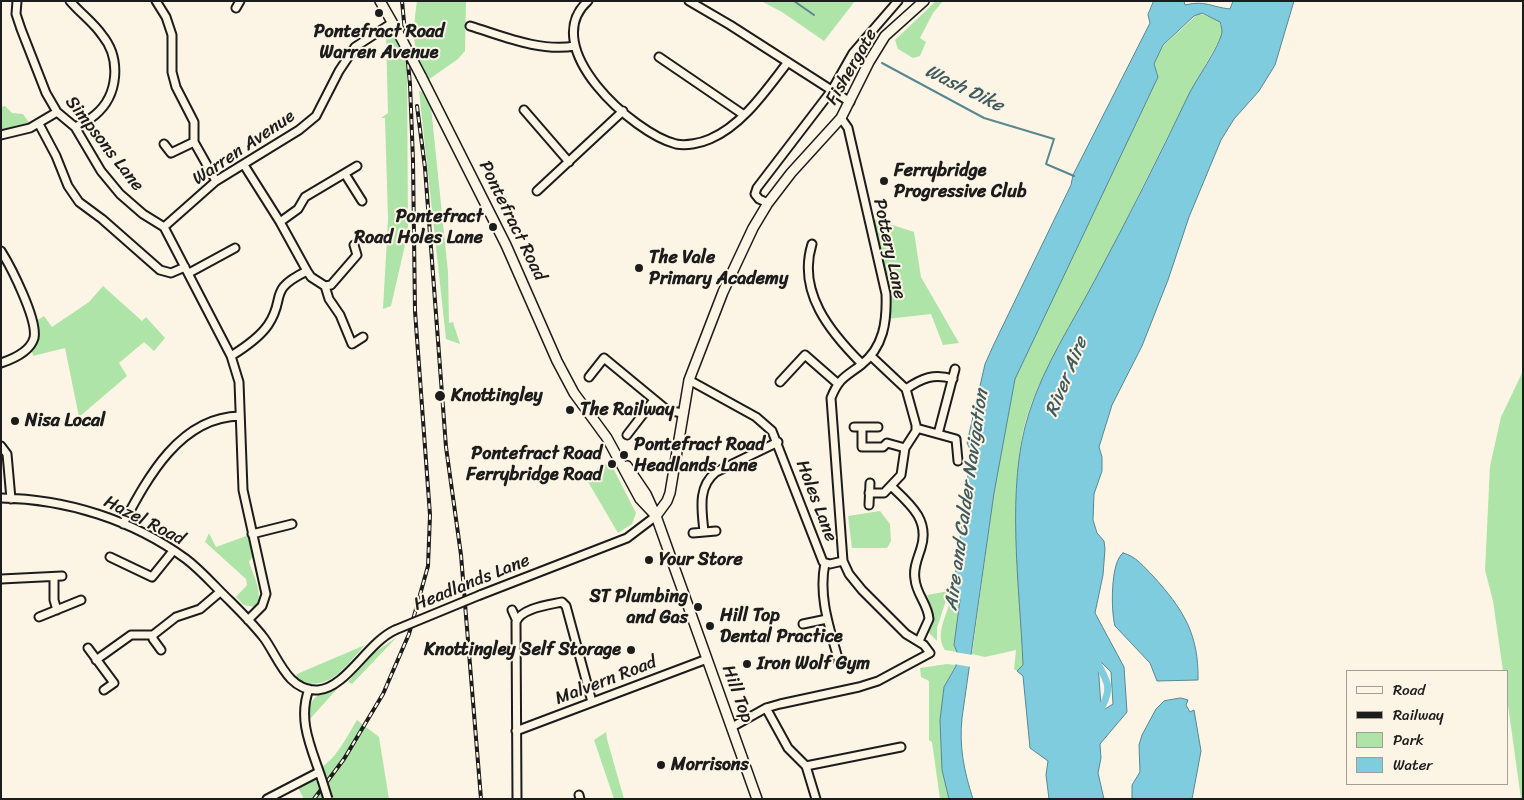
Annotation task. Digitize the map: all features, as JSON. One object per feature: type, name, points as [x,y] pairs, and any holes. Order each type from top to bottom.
[{"type":"main road","name":"Pontefract Road","points":[[380,1],[421,76],[506,245],[574,393],[615,453],[640,499],[656,516]]},
{"type":"main road","name":"Fishergate","points":[[656,516],[670,493],[689,380],[723,292],[753,228],[768,203],[791,173],[841,118],[869,62],[885,36],[924,1]]},
{"type":"main road","name":"Hill Top","points":[[656,516],[757,799]]},
{"type":"street","name":"Simpsons Lane","points":[[17,1],[16,14],[41,83],[57,112],[75,128],[101,171],[120,194],[143,214],[164,227],[232,356],[239,382],[242,478],[266,597],[262,606],[248,620]]},
{"type":"street","points":[[70,1],[102,34],[109,44],[115,70],[115,84],[108,101],[95,115],[75,128]]},
{"type":"street","points":[[156,1],[166,17],[172,35],[172,72],[176,87],[194,122],[194,142],[216,181]]},
{"type":"street","points":[[236,8],[240,1]]},
{"type":"street","points":[[688,1],[704,8],[850,102]]},
{"type":"street","name":"Fishergate","points":[[768,203],[759,200],[755,194],[757,188],[832,90],[853,53],[898,1]]},
{"type":"street","points":[[584,2],[574,25],[574,46],[583,67],[596,86],[624,111],[645,128],[663,139],[678,144],[708,140],[722,133],[744,115],[788,62]]},
{"type":"street","name":"Warren Avenue","points":[[164,227],[216,181],[299,130],[316,116],[339,71],[356,47],[392,23]]},
{"type":"street","points":[[470,26],[515,40],[550,47],[574,46]]},
{"type":"street","points":[[659,57],[744,115]]},
{"type":"street","points":[[524,110],[569,162]]},
{"type":"street","points":[[537,191],[624,111]]},
{"type":"street","points":[[1,135],[39,124],[57,112]]},
{"type":"street","name":"Pottery Lane","points":[[837,383],[871,356],[878,346],[887,319],[886,294],[848,128],[841,118]]},
{"type":"street","points":[[39,124],[56,156],[68,186],[79,202],[102,219],[160,270],[171,273],[187,270],[235,248]]},
{"type":"street","points":[[164,144],[171,153],[194,142]]},
{"type":"street","points":[[244,165],[280,222],[311,277],[325,286],[329,299],[340,315],[352,344],[363,337]]},
{"type":"street","points":[[280,222],[298,208],[305,197],[357,166]]},
{"type":"street","points":[[345,174],[362,200]]},
{"type":"street","points":[[812,244],[807,272],[817,304],[832,330],[862,364]]},
{"type":"street","points":[[325,286],[338,280],[340,272],[357,255],[354,245]]},
{"type":"street","points":[[1,251],[22,293],[34,337],[29,348],[1,363]]},
{"type":"street","points":[[232,356],[268,324],[281,287],[288,280],[307,271]]},
{"type":"street","points":[[780,382],[805,356],[837,383],[831,398],[843,560]]},
{"type":"street","points":[[869,493],[884,493],[900,475],[905,448],[916,428],[906,389],[871,356]]},
{"type":"street","points":[[589,377],[604,358],[667,410],[682,413]]},
{"type":"street","points":[[938,434],[955,369]]},
{"type":"street","points":[[906,389],[936,375],[953,379]]},
{"type":"street","name":"Holes Lane","points":[[689,380],[756,417],[772,431],[778,442],[823,562],[830,564],[843,560],[849,574],[862,590],[906,634],[919,641],[930,653],[878,681],[766,708]]},
{"type":"street","points":[[627,434],[654,400]]},
{"type":"street","points":[[123,524],[160,462],[179,443],[204,424],[229,416],[240,416]]},
{"type":"street","points":[[854,427],[878,427]]},
{"type":"street","points":[[862,427],[862,446],[883,447],[887,443],[905,448]]},
{"type":"street","points":[[916,428],[956,439],[958,461]]},
{"type":"street","points":[[704,532],[702,501],[703,488],[708,478],[716,472],[778,442]]},
{"type":"street","points":[[1,446],[7,454],[11,499]]},
{"type":"street","points":[[869,505],[870,482]]},
{"type":"street","points":[[892,486],[917,510],[922,522],[923,544],[914,577],[929,619],[919,641]]},
{"type":"street","name":"Hazel Road","points":[[1,498],[82,508],[123,524],[173,551],[187,560],[248,620],[266,640],[288,676],[309,689]]},
{"type":"street","name":"Headlands Lane","points":[[309,689],[324,689],[341,680],[370,648],[395,630],[627,538],[656,516]]},
{"type":"street","points":[[252,534],[292,524]]},
{"type":"street","points":[[693,533],[716,531]]},
{"type":"street","points":[[110,557],[152,577],[173,551]]},
{"type":"street","points":[[825,563],[824,598],[827,619],[839,662]]},
{"type":"street","points":[[1,579],[58,577],[54,600],[57,610]]},
{"type":"street","points":[[96,660],[131,635],[153,635],[176,617],[200,610],[220,592]]},
{"type":"street","points":[[39,617],[81,600]]},
{"type":"street","points":[[516,621],[526,612],[562,602],[568,609],[592,702]]},
{"type":"street","points":[[512,610],[516,621],[518,799]]},
{"type":"street","points":[[803,624],[827,619]]},
{"type":"street","points":[[153,635],[153,639],[161,650]]},
{"type":"street","points":[[88,648],[114,683],[104,690]]},
{"type":"street","name":"Malvern Road","points":[[516,731],[707,659]]},
{"type":"street","points":[[309,689],[304,709],[305,731],[328,799]]},
{"type":"street","points":[[732,728],[766,708],[788,748],[806,766],[816,799]]},
{"type":"street","points":[[806,766],[901,747]]},
{"type":"street","points":[[266,799],[319,772]]},
{"type":"green space","points":[[417,1],[466,1],[465,51],[458,59],[428,80],[416,50],[414,24]]},
{"type":"green space","points":[[761,1],[855,1],[824,41],[782,12]]},
{"type":"green space","points":[[936,1],[943,1],[933,13],[920,38],[926,42],[920,56],[913,58],[898,49],[895,40]]},
{"type":"green space","points":[[1199,13],[1219,21],[1222,35],[1189,95],[1097,277],[1052,358],[1025,422],[1021,442],[1016,498],[1023,665],[1017,671],[1014,669],[1016,650],[985,657],[972,654],[994,493],[1015,379],[1021,361],[1158,77],[1154,64],[1164,45]]},
{"type":"green space","points":[[392,32],[407,62],[408,232],[391,306],[383,309],[388,219],[385,118],[381,118],[388,113],[386,35]]},
{"type":"green space","points":[[419,91],[422,92],[431,107],[448,272],[449,323],[453,322],[460,344],[446,339]]},
{"type":"green space","points":[[5,106],[12,113],[23,114],[30,124],[1,133],[1,107]]},
{"type":"green space","points":[[868,217],[914,232],[921,277],[959,343],[943,345],[931,314],[887,319],[886,294]]},
{"type":"green space","points":[[103,286],[142,321],[146,317],[165,338],[154,351],[144,342],[119,363],[127,376],[79,417],[65,348],[33,356],[32,351],[38,334],[36,321],[44,316],[52,327],[89,302]]},
{"type":"green space","points":[[1523,371],[1523,799],[1521,799],[1509,712],[1509,670],[1503,670],[1493,601],[1485,570],[1490,466],[1501,417]]},
{"type":"green space","points":[[610,462],[636,513],[632,524],[618,533],[584,475]]},
{"type":"green space","points":[[880,511],[890,524],[891,541],[887,548],[852,548],[848,516]]},
{"type":"green space","points":[[209,533],[216,547],[249,535],[253,556],[249,562],[259,591],[258,602],[255,607],[244,605],[236,597],[247,585],[246,579],[205,542]]},
{"type":"green space","points":[[954,586],[960,600],[954,644],[957,652],[945,650],[941,635]]},
{"type":"green space","points":[[949,591],[937,628],[937,641],[929,633],[933,612],[927,595]]},
{"type":"green space","points":[[397,637],[352,684],[348,682],[368,657]]},
{"type":"green space","points":[[365,645],[343,669],[326,681],[317,684],[296,677],[297,674]]},
{"type":"green space","points":[[947,664],[956,665],[944,687],[942,706],[942,770],[949,799],[940,799],[932,742],[929,740],[929,681],[921,677],[920,668]]},
{"type":"green space","points":[[337,689],[309,720],[310,707],[314,699],[322,693]]},
{"type":"green space","points":[[357,720],[379,737],[389,799],[304,799],[295,782],[317,770],[332,758]]},
{"type":"green space","points":[[606,732],[624,799],[614,799],[594,740]]},
{"type":"water","points":[[1154,1],[1184,1],[1185,5],[1203,4],[1230,9],[1233,1],[1294,1],[1275,65],[1259,91],[1234,119],[1221,140],[1189,217],[1168,280],[1142,346],[1112,405],[1099,447],[1102,457],[1102,471],[1094,494],[1093,520],[1097,533],[1104,541],[1105,549],[1103,575],[1095,613],[1124,667],[1127,712],[1100,744],[1101,758],[1098,773],[1104,799],[1049,799],[1046,775],[1048,761],[1030,748],[1023,676],[1017,671],[1023,665],[1016,538],[1018,473],[1022,442],[1035,395],[1060,344],[1132,210],[1191,90],[1220,38],[1222,32],[1220,22],[1202,13],[1194,16],[1163,45],[1154,64],[1158,77],[1015,379],[994,493],[962,718],[961,739],[963,759],[973,799],[949,799],[942,770],[940,720],[944,687],[956,666],[957,652],[954,645],[960,600],[954,586],[971,451],[967,443],[985,364],[1071,185],[1073,175],[1150,23],[1148,15]],"holes":[[[1102,663],[1111,672],[1113,704],[1105,709],[1101,706],[1098,664]]]},
{"type":"water","points":[[1123,553],[1136,559],[1143,566],[1164,588],[1181,611],[1196,649],[1198,680],[1157,681],[1150,663],[1115,626],[1112,599],[1114,576],[1119,558]]},
{"type":"water","points":[[1181,698],[1188,700],[1186,705],[1190,712],[1194,710],[1201,751],[1192,799],[1132,799],[1132,785],[1140,772],[1139,745],[1142,735],[1156,709],[1164,701]]},
{"type":"pier","points":[[954,652],[973,655],[971,667],[954,664]]},
{"type":"waterway","name":"Wash Dike","points":[[794,1],[814,15]]},
{"type":"waterway","name":"Wash Dike","points":[[882,63],[984,118],[1054,139],[1046,164],[1074,176]]},
{"type":"waterway","points":[[1098,664],[1108,685],[1107,695],[1102,707]]},
{"type":"railway","points":[[314,799],[344,759],[383,694],[409,634],[428,566],[430,515],[415,311],[410,84],[402,1]]},
{"type":"railway","points":[[417,106],[425,168],[446,447],[461,555],[481,799]]},
{"type":"place","name":"Pontefract Road Warren Avenue","points":[[379,13]]},
{"type":"place","name":"Ferrybridge Progressive Club","points":[[884,181]]},
{"type":"place","name":"Pontefract Road Holes Lane","points":[[493,227]]},
{"type":"place","name":"The Vale Primary Academy","points":[[639,268]]},
{"type":"place","name":"Knottingley","points":[[440,396]]},
{"type":"place","name":"The Railway","points":[[570,410]]},
{"type":"place","name":"Nisa Local","points":[[15,421]]},
{"type":"place","name":"Pontefract Road Headlands Lane","points":[[624,455]]},
{"type":"place","name":"Pontefract Road Ferrybridge Road","points":[[612,464]]},
{"type":"place","name":"Your Store","points":[[649,560]]},
{"type":"place","name":"ST Plumbing and Gas","points":[[698,607]]},
{"type":"place","name":"Hill Top Dental Practice","points":[[710,626]]},
{"type":"place","name":"Knottingley Self Storage","points":[[631,650]]},
{"type":"place","name":"Iron Wolf Gym","points":[[747,664]]},
{"type":"place","name":"Morrisons","points":[[661,765]]},
{"type":"water label","name":"River Aire","points":[[1067,377]]},
{"type":"water label","name":"Aire and Calder Navigation","points":[[967,500]]}]
